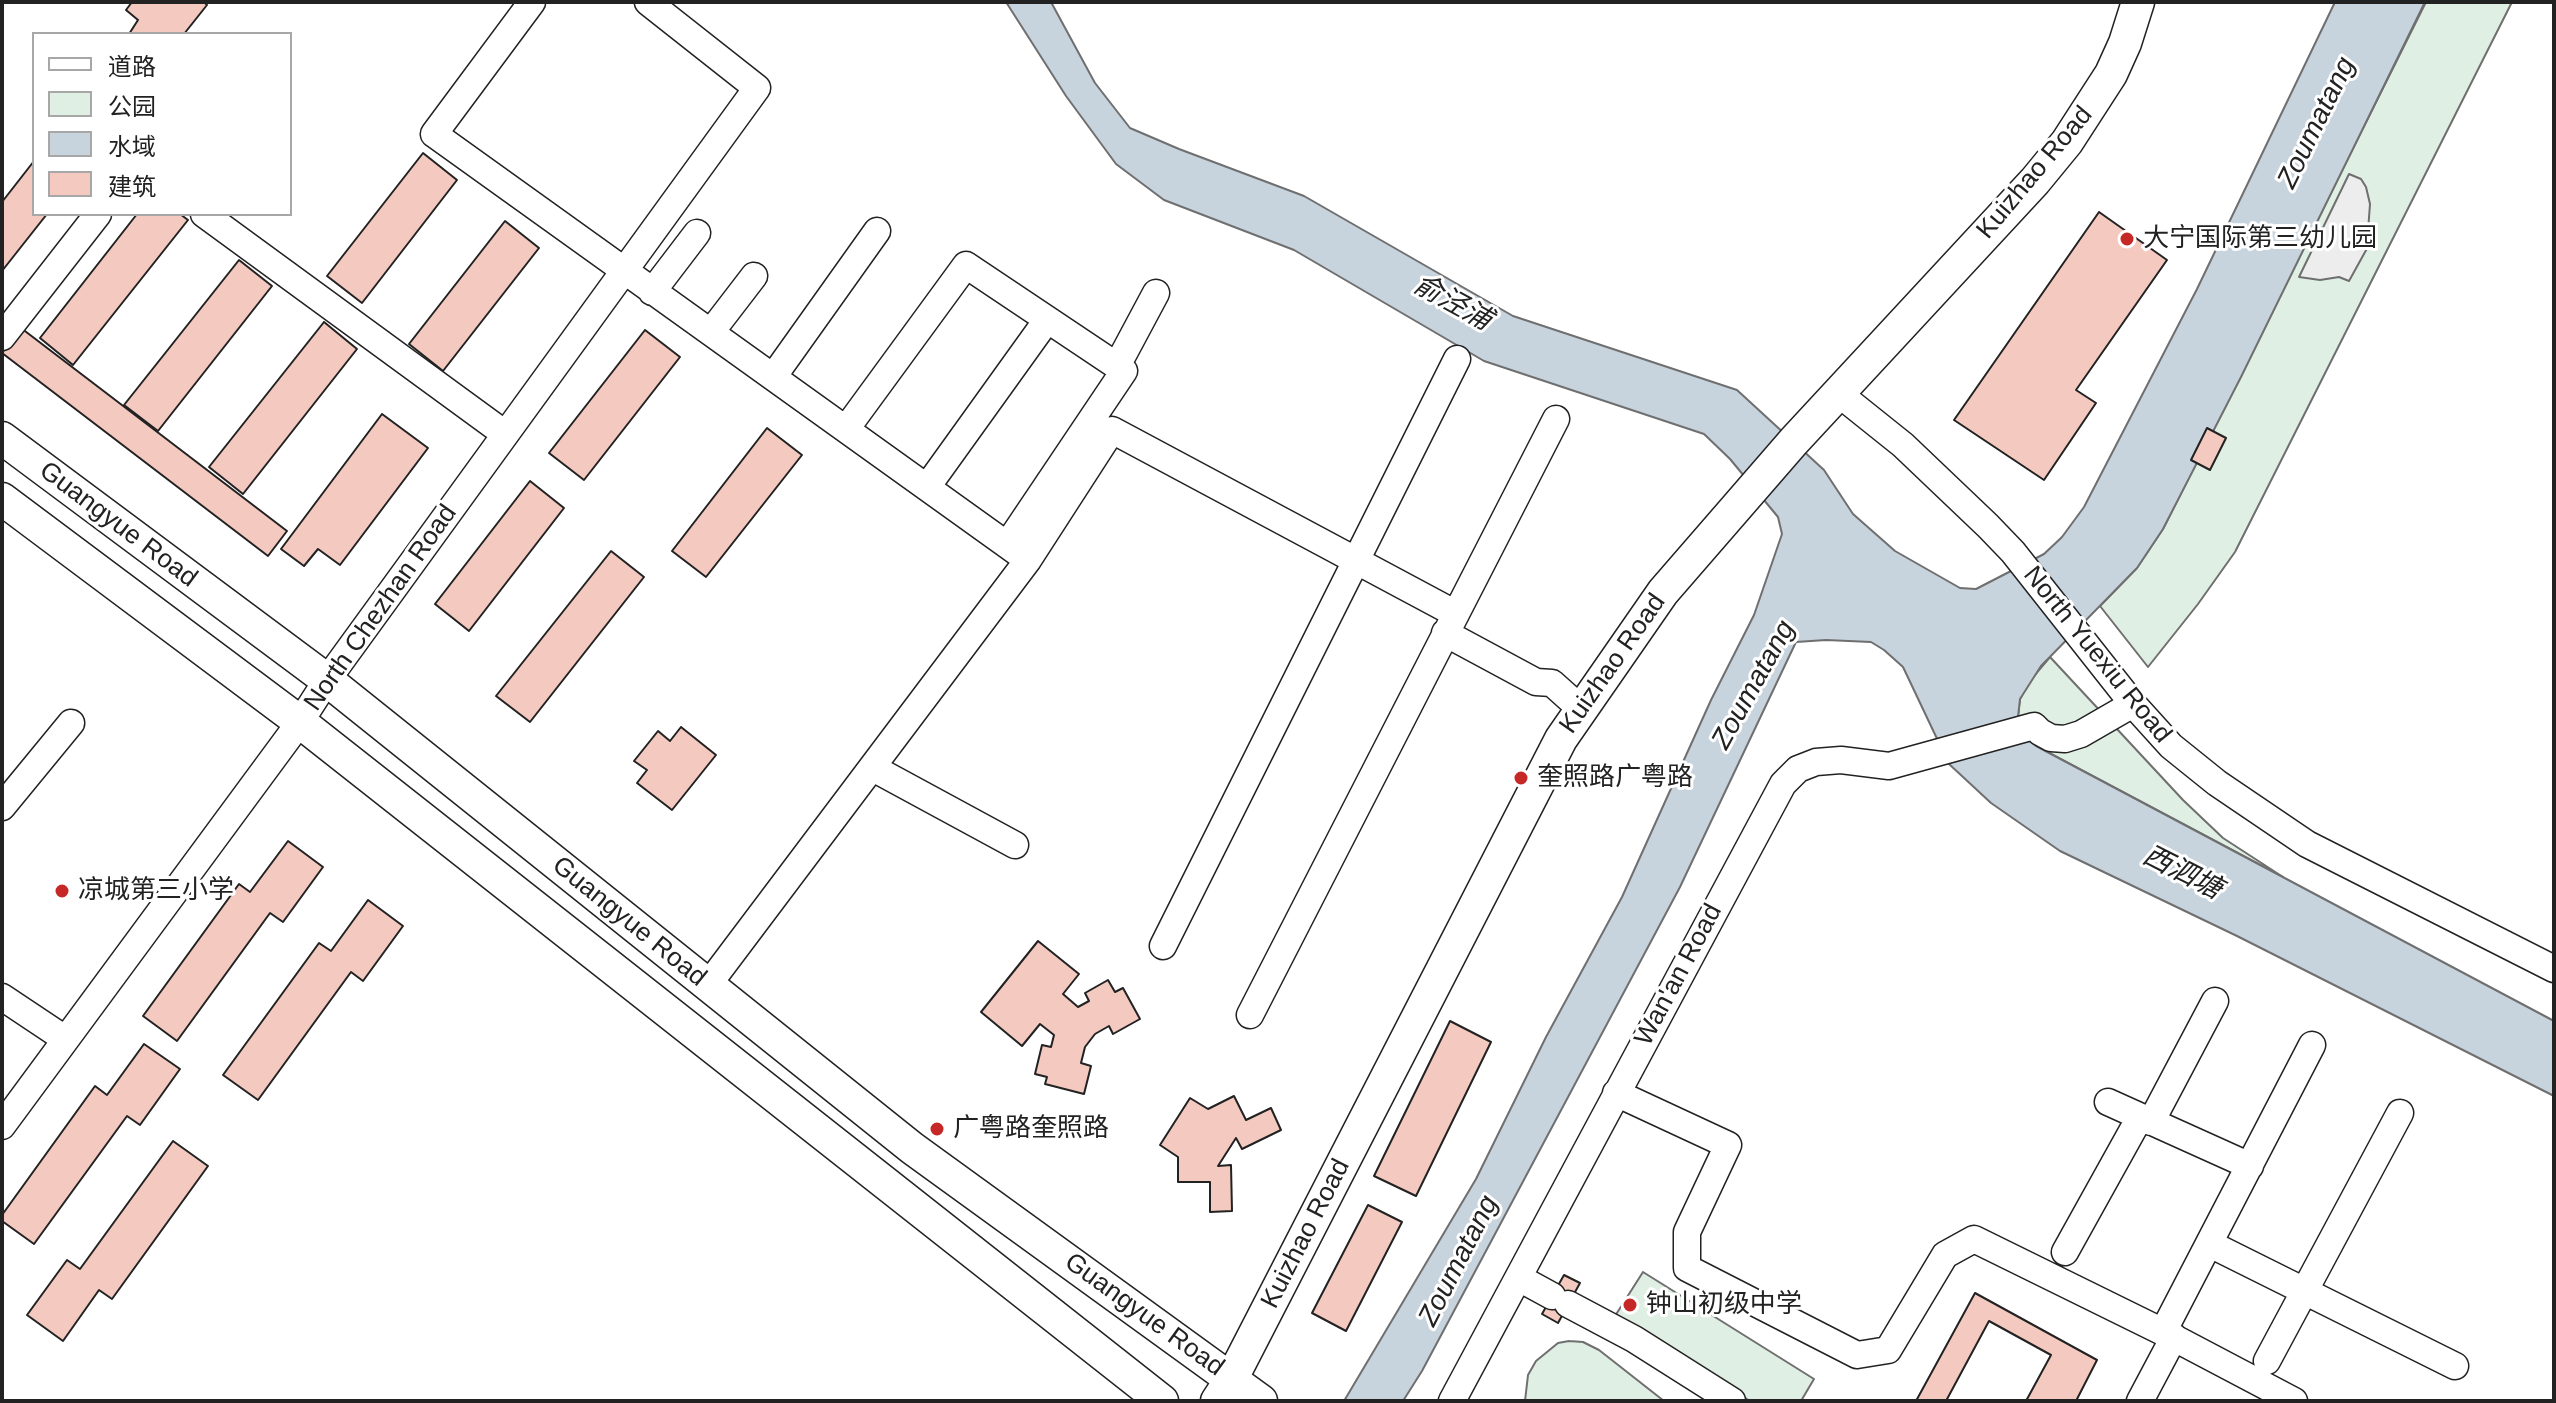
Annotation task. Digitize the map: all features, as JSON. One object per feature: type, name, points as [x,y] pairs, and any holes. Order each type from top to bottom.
[{"type":"main road","name":"Kuizhao Road","points":[[1224,1390],[1561,739],[1663,592],[1794,441],[2035,181],[2067,142],[2111,74],[2136,6]]},
{"type":"main road","name":"Guangyue Road","points":[[2,438],[327,680],[912,1148],[1224,1390],[1261,1401]]},
{"type":"main road","name":"Guangyue Road","points":[[2,499],[300,722],[1162,1401]]},
{"type":"street","points":[[532,2],[434,134],[1018,553]]},
{"type":"street","points":[[627,2],[754,92]]},
{"type":"street","points":[[648,2],[754,92]]},
{"type":"street","name":"North Chezhan Road","points":[[2,1126],[300,722],[327,680],[754,92]]},
{"type":"street","points":[[2,337],[96,216]]},
{"type":"street","points":[[207,216],[505,434]]},
{"type":"street","points":[[773,377],[877,231]]},
{"type":"street","points":[[652,292],[697,233]]},
{"type":"street","points":[[846,429],[966,265],[1124,371],[1018,553]]},
{"type":"street","points":[[711,332],[754,276]]},
{"type":"street","points":[[1117,366],[1156,293]]},
{"type":"street","points":[[927,487],[1047,320]]},
{"type":"street","points":[[1163,946],[1457,359]]},
{"type":"street","name":"North Yuexiu Road","points":[[1838,393],[1903,445],[2013,552],[2133,704],[2171,746],[2205,774],[2307,844],[2554,969]]},
{"type":"street","points":[[1250,1015],[1556,419]]},
{"type":"street","points":[[708,985],[873,768],[1018,553],[1112,430],[1355,560],[1536,682],[1552,683],[1581,709]]},
{"type":"street","name":"Wan'an Road","points":[[1452,1401],[1783,784],[1798,769],[1816,762],[1841,760],[1889,766],[2034,726],[2051,738],[2065,739],[2081,734],[2133,704]]},
{"type":"street","points":[[2,807],[71,723]]},
{"type":"street","points":[[873,768],[1015,845]]},
{"type":"street","points":[[2,997],[65,1039]]},
{"type":"street","points":[[2065,1252],[2215,1001]]},
{"type":"street","points":[[2140,1401],[2210,1244],[2312,1045]]},
{"type":"street","points":[[1616,1093],[1728,1145],[1687,1232],[1687,1268],[1857,1355],[1888,1350],[1945,1255],[1974,1239],[2168,1334],[2294,1401]]},
{"type":"street","points":[[2108,1102],[2250,1166]]},
{"type":"street","points":[[2267,1361],[2400,1113]]},
{"type":"street","points":[[2210,1244],[2455,1366]]},
{"type":"street","points":[[1519,1278],[1634,1339],[1732,1401]]},
{"type":"green space","points":[[2426,2],[2512,2],[2235,552],[2148,667],[2100,606],[2137,568],[2163,529]]},
{"type":"green space","points":[[2050,657],[2183,800],[2223,838],[2283,877],[2036,746],[2023,736],[2018,717],[2020,699],[2028,683]]},
{"type":"green space","points":[[1643,1272],[1814,1379],[1801,1401],[1750,1401],[1615,1316]]},
{"type":"green space","points":[[1583,1342],[1599,1350],[1664,1401],[1525,1401],[1528,1375],[1536,1361],[1558,1343]]},
{"type":"shaded area","points":[[2349,174],[2361,179],[2366,187],[2370,204],[2368,231],[2375,234],[2349,281],[2339,277],[2320,280],[2299,277]]},
{"type":"water","points":[[1006,2],[1051,2],[1095,83],[1130,128],[1304,196],[1513,316],[1737,390],[1824,470],[1853,514],[1895,551],[1960,588],[1976,589],[2044,554],[2062,537],[2084,507],[2197,289],[2335,2],[2425,2],[2163,529],[2137,568],[2041,666],[2020,699],[2018,717],[2023,736],[2036,746],[2554,1021],[2554,1096],[2237,936],[2060,851],[1991,803],[1949,764],[1903,667],[1884,650],[1871,642],[1796,642],[1680,887],[1422,1371],[1403,1401],[1344,1401],[1476,1179],[1546,1037],[1622,897],[1711,700],[1754,615],[1782,534],[1778,517],[1730,459],[1704,434],[1484,361],[1294,250],[1164,200],[1116,164],[1066,96]]},
{"type":"building","points":[[132,2],[204,2],[207,5],[186,32],[130,32],[138,20],[126,10]]},
{"type":"building","points":[[423,153],[457,180],[362,303],[327,276]]},
{"type":"building","points":[[32,164],[32,216],[45,216],[2,271],[2,202]]},
{"type":"building","points":[[2099,212],[2167,260],[2076,390],[2096,403],[2044,480],[1954,420]]},
{"type":"building","points":[[135,216],[183,216],[188,220],[73,365],[40,338]]},
{"type":"building","points":[[505,221],[539,248],[443,371],[409,344]]},
{"type":"building","points":[[239,260],[272,286],[158,431],[124,405]]},
{"type":"building","points":[[324,322],[357,349],[243,494],[209,467]]},
{"type":"building","points":[[21,328],[287,531],[268,556],[2,353]]},
{"type":"building","points":[[645,330],[680,357],[584,480],[549,453]]},
{"type":"building","points":[[382,414],[428,448],[340,565],[318,549],[304,566],[281,549]]},
{"type":"building","points":[[767,428],[802,455],[706,577],[672,551]]},
{"type":"building","points":[[2207,428],[2226,438],[2210,470],[2191,460]]},
{"type":"building","points":[[530,481],[564,508],[469,631],[435,604]]},
{"type":"building","points":[[611,551],[644,577],[530,722],[496,696]]},
{"type":"building","points":[[681,727],[716,755],[672,810],[637,783],[647,770],[634,761],[658,731],[670,741]]},
{"type":"building","points":[[288,841],[323,867],[283,922],[270,913],[177,1041],[143,1016],[239,884],[250,892]]},
{"type":"building","points":[[368,900],[403,926],[363,981],[351,972],[258,1100],[223,1075],[319,943],[331,951]]},
{"type":"building","points":[[1038,941],[1079,974],[1063,994],[1078,1007],[1089,1001],[1085,993],[1108,980],[1115,992],[1123,988],[1140,1019],[1113,1034],[1109,1026],[1095,1034],[1085,1047],[1081,1063],[1091,1066],[1084,1094],[1045,1084],[1047,1077],[1035,1074],[1042,1045],[1051,1047],[1054,1035],[1040,1024],[1022,1046],[981,1012]]},
{"type":"building","points":[[1450,1021],[1491,1042],[1416,1196],[1374,1176]]},
{"type":"building","points":[[144,1044],[180,1069],[140,1125],[127,1116],[34,1244],[2,1221],[2,1215],[95,1086],[107,1095]]},
{"type":"building","points":[[1234,1096],[1246,1120],[1271,1108],[1281,1130],[1242,1149],[1236,1138],[1218,1166],[1231,1165],[1232,1211],[1210,1212],[1210,1182],[1178,1182],[1178,1157],[1160,1145],[1190,1098],[1208,1109]]},
{"type":"building","points":[[173,1141],[208,1166],[112,1299],[99,1290],[63,1341],[27,1315],[67,1260],[80,1269]]},
{"type":"building","points":[[1368,1205],[1402,1222],[1346,1331],[1312,1313]]},
{"type":"building","points":[[1564,1275],[1580,1283],[1558,1323],[1542,1314]]},
{"type":"building","points":[[1975,1293],[2097,1360],[2076,1401],[2026,1401],[2051,1355],[1989,1321],[1946,1401],[1916,1401]]},
{"type":"place","name":"大宁国际第三幼儿园","points":[[2127,239]]},
{"type":"place","name":"奎照路广粤路","points":[[1521,778]]},
{"type":"place","name":"凉城第三小学","points":[[62,891]]},
{"type":"place","name":"广粤路奎照路","points":[[937,1129]]},
{"type":"place","name":"钟山初级中学","points":[[1630,1305]]},
{"type":"water label","name":"Zoumatang","points":[[2317,123]]},
{"type":"water label","name":"俞泾浦","points":[[1452,303]]},
{"type":"water label","name":"Zoumatang","points":[[1754,685]]},
{"type":"water label","name":"西泗塘","points":[[2182,873]]},
{"type":"water label","name":"Zoumatang","points":[[1459,1261]]}]
